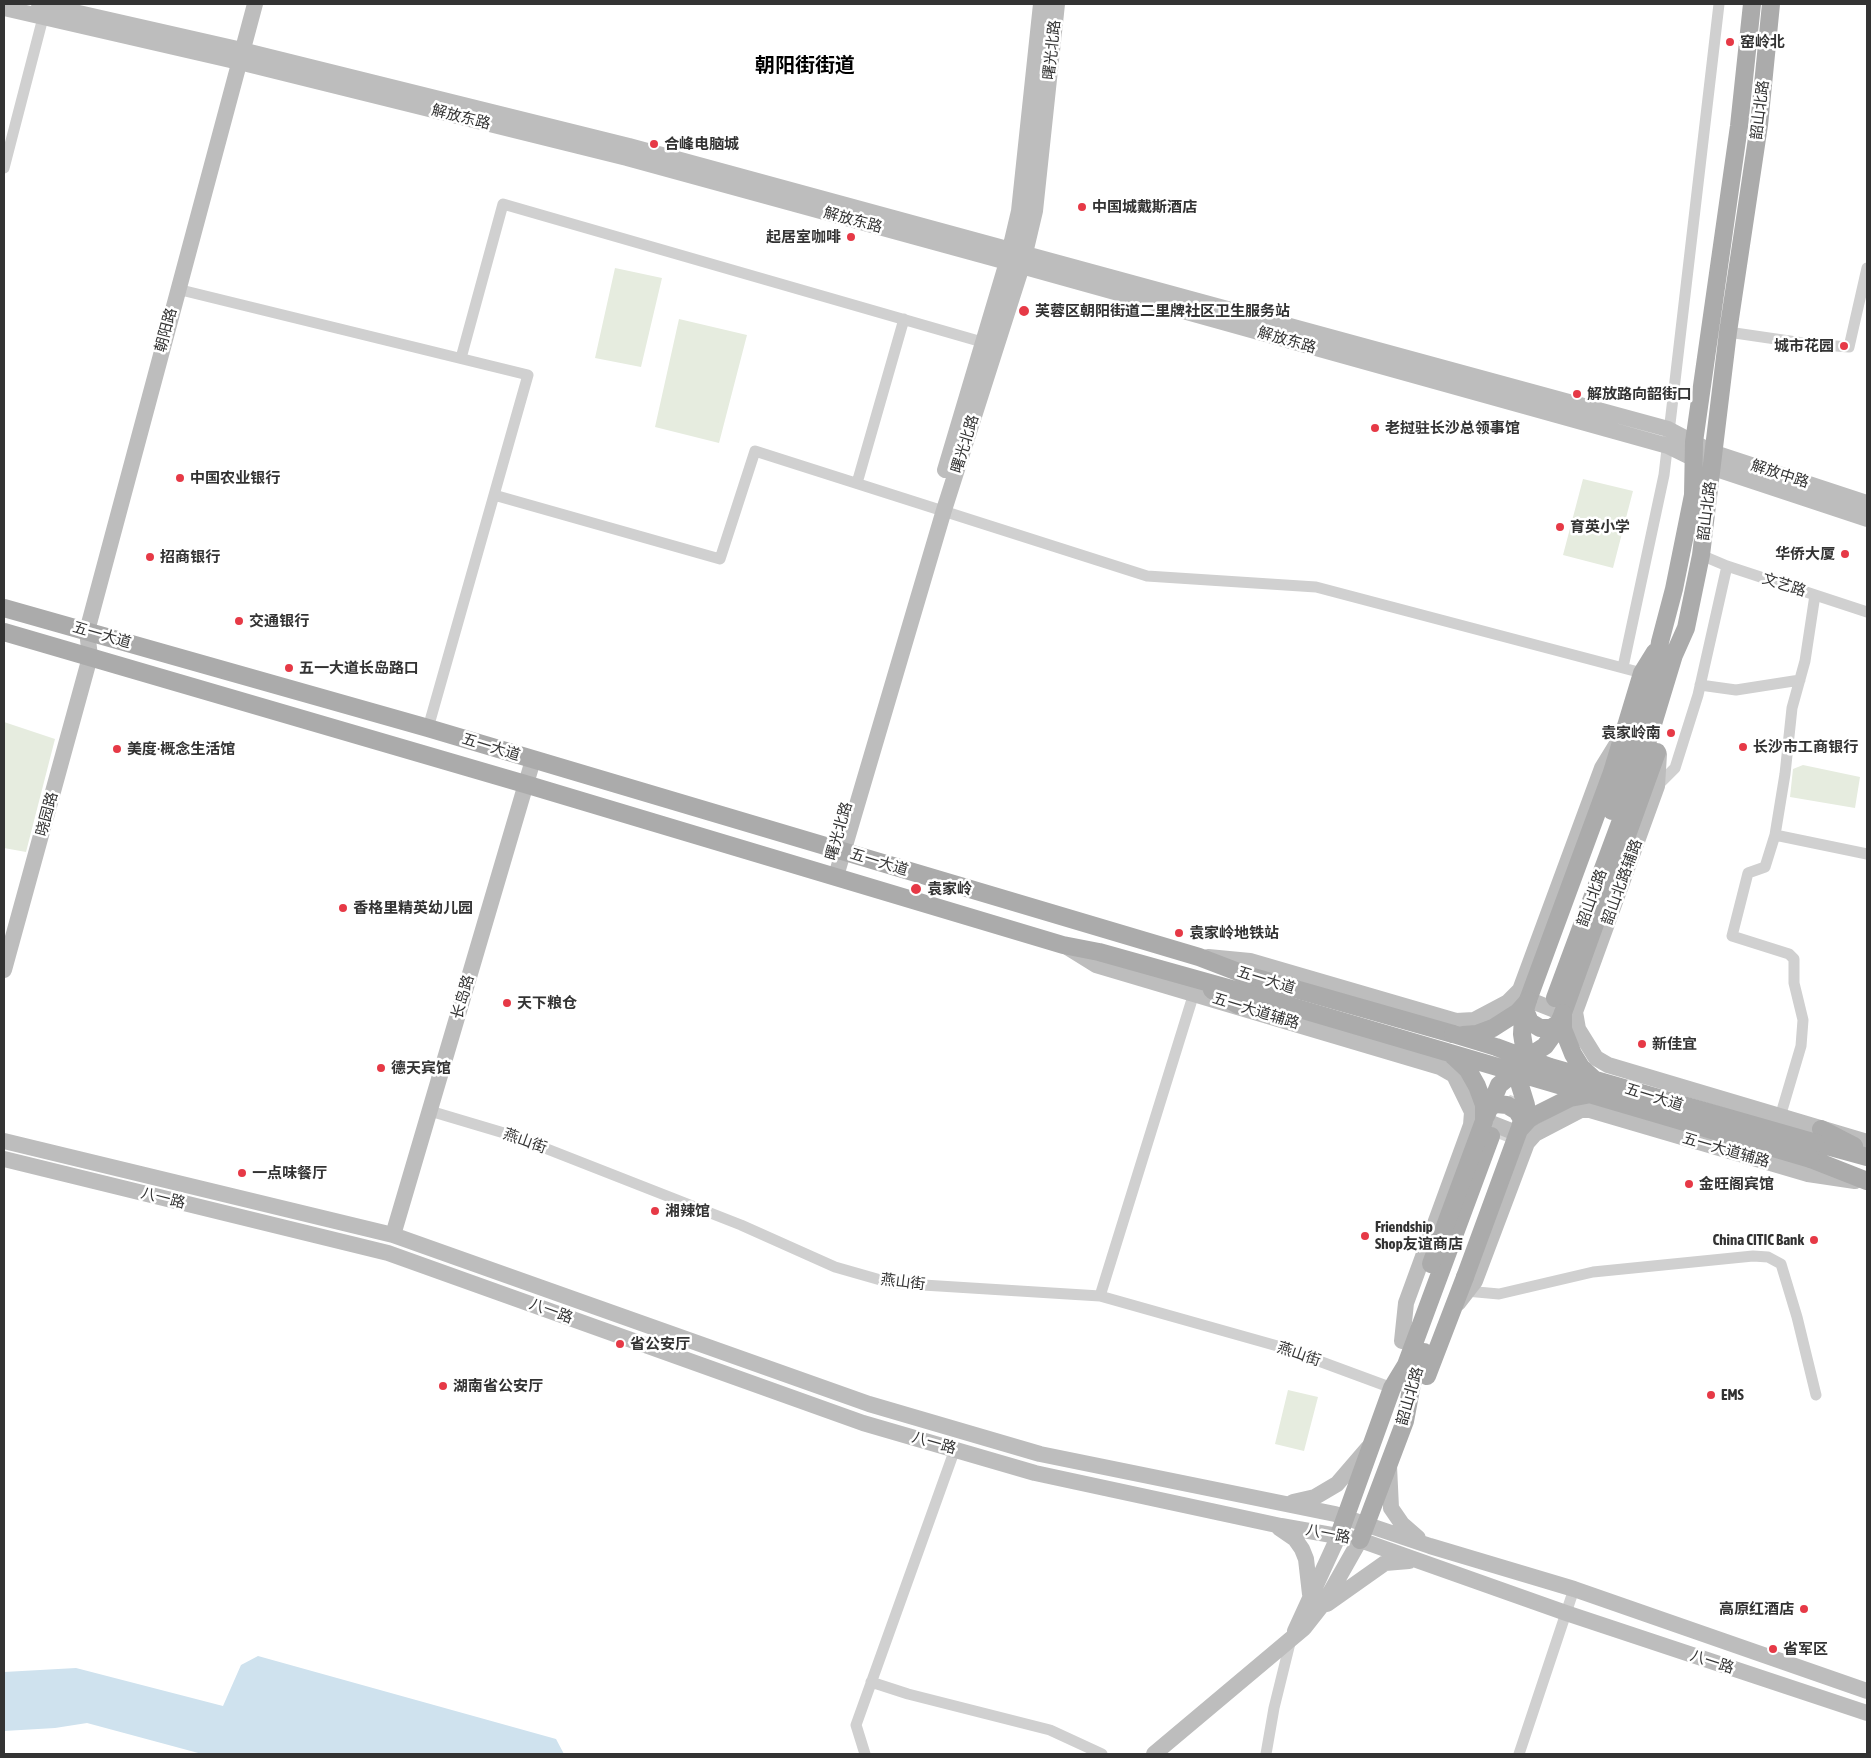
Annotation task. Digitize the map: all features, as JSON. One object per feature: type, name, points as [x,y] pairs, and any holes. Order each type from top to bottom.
[{"type":"main road","name":"朝阳路","points":[[84,630],[177,289],[237,55],[248,4]]},
{"type":"main road","name":"朝阳路","points":[[82,655],[84,630],[237,55],[255,4]]},
{"type":"main road","name":"曙光北路","points":[[1016,258],[1019,211],[1041,4]]},
{"type":"main road","name":"曙光北路","points":[[832,875],[989,344],[1016,258],[1035,211],[1056,4]]},
{"type":"main road","name":"韶山北路","points":[[1546,1006],[1624,776],[1654,676],[1660,642],[1674,590],[1693,496],[1694,442],[1738,126],[1752,4]]},
{"type":"main road","name":"韶山北路","points":[[1546,1006],[1636,780],[1674,655],[1686,628],[1701,555],[1728,332],[1759,125],[1772,4]]},
{"type":"main road","name":"解放东路","points":[[4,8],[42,9],[629,146],[1668,446],[1694,461]]},
{"type":"main road","name":"解放东路","points":[[1016,258],[1668,429],[1694,442]]},
{"type":"main road","name":"解放中路","points":[[1694,442],[1712,460],[1867,519]]},
{"type":"main road","name":"解放中路","points":[[1694,461],[1712,460],[1867,503]]},
{"type":"main road","name":"五一大道","points":[[4,608],[428,728],[1199,956],[1242,991],[1445,1051],[1523,1066],[1589,1094]]},
{"type":"main road","points":[[1524,1130],[1526,1098],[1523,1040],[1546,1006],[1652,785],[1660,745],[1684,660],[1686,628]]},
{"type":"main road","name":"五一大道","points":[[4,632],[525,784],[1063,945],[1100,952],[1194,986],[1242,991],[1459,1028],[1496,1047],[1552,1085],[1867,1155]]},
{"type":"main road","points":[[1488,1124],[1499,1085],[1545,1046],[1546,1006],[1612,772],[1642,673],[1660,642]]},
{"type":"main road","name":"晓园路","points":[[4,970],[82,655]]},
{"type":"main road","points":[[1624,732],[1602,768],[1522,985],[1546,1006],[1601,1062],[1780,1117],[1816,1144],[1867,1142]]},
{"type":"main road","name":"长岛路","points":[[393,1235],[533,760]]},
{"type":"main road","points":[[1199,956],[1250,961],[1459,1028],[1470,1035],[1485,1032],[1518,1012],[1546,1006]]},
{"type":"main road","name":"五一大道辅路","points":[[1242,991],[1451,1072]]},
{"type":"main road","points":[[1546,1006],[1563,1029],[1568,1043],[1581,1066],[1589,1094]]},
{"type":"main road","points":[[1459,1028],[1451,1072],[1488,1124]]},
{"type":"main road","points":[[1445,1051],[1461,1062],[1472,1076],[1482,1099],[1488,1124]]},
{"type":"main road","points":[[1589,1094],[1601,1062]]},
{"type":"main road","points":[[1405,1421],[1422,1389],[1453,1309],[1466,1284],[1529,1119],[1570,1098],[1589,1094]]},
{"type":"main road","name":"五一大道辅路","points":[[1589,1094],[1808,1174],[1867,1181]]},
{"type":"main road","points":[[1392,1388],[1395,1361],[1402,1341],[1496,1104],[1507,1105],[1517,1111],[1524,1130]]},
{"type":"main road","name":"韶山北路","points":[[1292,1637],[1346,1518],[1392,1388],[1406,1365],[1488,1124]]},
{"type":"main road","name":"韶山北路","points":[[1154,1754],[1304,1628],[1326,1600],[1363,1533],[1405,1421],[1412,1384],[1488,1124]]},
{"type":"main road","points":[[1402,1341],[1406,1303],[1469,1132],[1488,1124]]},
{"type":"main road","name":"八一路","points":[[4,1141],[393,1235],[869,1404],[1040,1454],[1280,1502],[1346,1518],[1363,1533],[1415,1560],[1566,1613],[1867,1713]]},
{"type":"main road","name":"五一大道","points":[[1816,1144],[1867,1181]]},
{"type":"main road","name":"八一路","points":[[4,1158],[388,1253],[863,1422],[1035,1473],[1273,1524],[1339,1535],[1363,1533],[1430,1546],[1574,1589],[1867,1691]]},
{"type":"main road","points":[[1280,1502],[1315,1497],[1337,1484],[1352,1470],[1375,1438]]},
{"type":"main road","points":[[1389,1464],[1389,1490],[1392,1508],[1396,1517],[1430,1546]]},
{"type":"main road","points":[[1273,1524],[1295,1539],[1302,1548],[1306,1559],[1310,1594]]},
{"type":"main road","points":[[1319,1610],[1385,1563],[1415,1560]]},
{"type":"street","points":[[1623,668],[1664,475],[1719,4]]},
{"type":"street","points":[[4,168],[42,9]]},
{"type":"street","points":[[461,358],[503,204],[989,344]]},
{"type":"street","points":[[1728,332],[1810,344],[1849,347],[1867,268]]},
{"type":"street","points":[[177,289],[528,375],[428,728]]},
{"type":"street","points":[[857,483],[904,319]]},
{"type":"street","points":[[494,495],[720,559],[755,452],[939,508],[1147,576],[1316,587],[1642,673]]},
{"type":"street","name":"文艺路","points":[[1701,555],[1727,566],[1867,612]]},
{"type":"street","points":[[1652,785],[1675,768],[1700,685],[1727,566]]},
{"type":"street","points":[[1780,1117],[1801,1046],[1802,1020],[1794,983],[1794,959],[1789,954],[1732,936],[1748,874],[1765,867],[1775,835],[1786,774],[1792,708],[1805,661],[1815,595]]},
{"type":"street","points":[[1700,685],[1736,690],[1800,680]]},
{"type":"street","points":[[1775,835],[1867,854]]},
{"type":"street","points":[[1100,1296],[1194,986]]},
{"type":"street","name":"燕山街","points":[[430,1111],[514,1136],[741,1225],[835,1266],[891,1284],[1100,1296],[1281,1347],[1392,1388]]},
{"type":"street","points":[[1466,1284],[1499,1294],[1593,1272],[1753,1256],[1768,1257],[1781,1264],[1798,1317],[1816,1395]]},
{"type":"street","points":[[865,1754],[856,1725],[955,1449]]},
{"type":"street","points":[[1519,1754],[1574,1589]]},
{"type":"street","points":[[1266,1754],[1274,1708],[1292,1637]]},
{"type":"street","points":[[871,1682],[908,1694],[1050,1730],[1102,1754]]},
{"type":"shaded area","points":[[615,268],[662,278],[641,367],[595,358]]},
{"type":"shaded area","points":[[679,319],[747,335],[719,443],[655,427]]},
{"type":"shaded area","points":[[1583,479],[1633,491],[1613,568],[1563,555]]},
{"type":"shaded area","points":[[4,722],[55,739],[26,852],[4,848]]},
{"type":"shaded area","points":[[1803,765],[1860,777],[1855,808],[1790,797],[1793,769]]},
{"type":"shaded area","points":[[1288,1390],[1318,1397],[1304,1451],[1275,1444]]},
{"type":"water","points":[[258,1656],[556,1739],[564,1754],[202,1754],[87,1723],[55,1728],[4,1731],[4,1672],[76,1668],[223,1706],[241,1665]]},
{"type":"tunnel","points":[[1502,1140],[1519,1096]]},
{"type":"place","name":"窑岭北","points":[[1730,42]]},
{"type":"place","name":"合峰电脑城","points":[[654,144]]},
{"type":"place","name":"中国城戴斯酒店","points":[[1082,207]]},
{"type":"place","name":"起居室咖啡","points":[[851,237]]},
{"type":"place","name":"芙蓉区朝阳街道二里牌社区卫生服务站","points":[[1024,311]]},
{"type":"place","name":"城市花园","points":[[1844,346]]},
{"type":"place","name":"解放路向韶街口","points":[[1577,394]]},
{"type":"place","name":"老挝驻长沙总领事馆","points":[[1375,428]]},
{"type":"place","name":"中国农业银行","points":[[180,478]]},
{"type":"place","name":"育英小学","points":[[1560,527]]},
{"type":"place","name":"华侨大厦","points":[[1845,554]]},
{"type":"place","name":"招商银行","points":[[150,557]]},
{"type":"place","name":"交通银行","points":[[239,621]]},
{"type":"place","name":"五一大道长岛路口","points":[[289,668]]},
{"type":"place","name":"袁家岭南","points":[[1671,733]]},
{"type":"place","name":"长沙市工商银行","points":[[1743,747]]},
{"type":"place","name":"美度·概念生活馆","points":[[117,749]]},
{"type":"place","name":"袁家岭","points":[[916,889]]},
{"type":"place","name":"香格里精英幼儿园","points":[[343,908]]},
{"type":"place","name":"袁家岭地铁站","points":[[1179,933]]},
{"type":"place","name":"天下粮仓","points":[[507,1003]]},
{"type":"place","name":"新佳宜","points":[[1642,1044]]},
{"type":"place","name":"德天宾馆","points":[[381,1068]]},
{"type":"place","name":"一点味餐厅","points":[[242,1173]]},
{"type":"place","name":"金旺阁宾馆","points":[[1689,1184]]},
{"type":"place","name":"湘辣馆","points":[[655,1211]]},
{"type":"place","name":"Friendship Shop友谊商店","points":[[1365,1236]]},
{"type":"place","name":"China CITIC Bank","points":[[1814,1240]]},
{"type":"place","name":"省公安厅","points":[[620,1344]]},
{"type":"place","name":"湖南省公安厅","points":[[443,1386]]},
{"type":"place","name":"EMS","points":[[1711,1395]]},
{"type":"place","name":"高原红酒店","points":[[1804,1609]]},
{"type":"place","name":"省军区","points":[[1773,1649]]},
{"type":"district","name":"朝阳街街道","points":[[805,66]]}]
